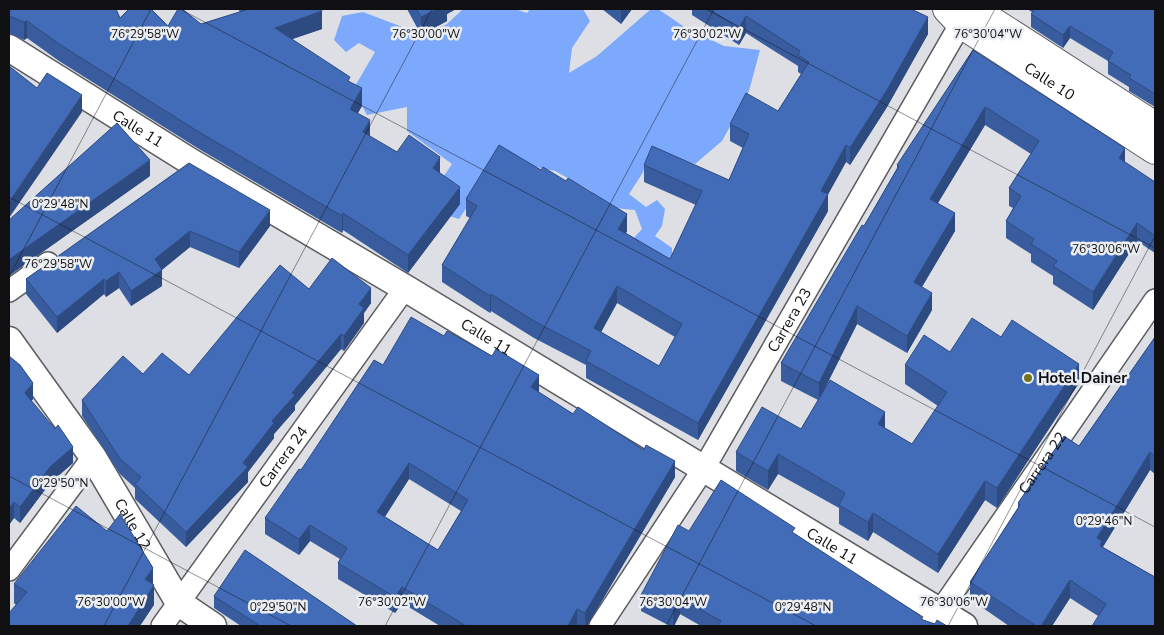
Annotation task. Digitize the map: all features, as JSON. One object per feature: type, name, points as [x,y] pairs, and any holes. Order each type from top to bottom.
[{"type":"main road","name":"Calle 10","points":[[963,13],[1155,126]]},
{"type":"main road","name":"Calle 10","points":[[963,13],[1155,150]]},
{"type":"street","name":"Carrera 23","points":[[600,626],[704,468],[963,13]]},
{"type":"street","name":"Calle 11","points":[[9,48],[183,168],[287,217],[704,468],[935,619],[964,626]]},
{"type":"street","points":[[9,291],[64,252]]},
{"type":"street","name":"Carrera 24","points":[[162,626],[405,288]]},
{"type":"street","name":"Carrera 22","points":[[935,619],[1155,300]]},
{"type":"street","name":"Calle 12","points":[[9,340],[94,457],[179,603],[213,626]]},
{"type":"street","points":[[9,570],[94,457]]},
{"type":"shaded area","points":[[463,9],[515,9],[527,13],[530,9],[583,9],[590,21],[572,48],[569,73],[597,56],[651,9],[658,9],[683,26],[724,46],[760,50],[749,91],[722,141],[695,164],[653,150],[642,174],[629,194],[646,207],[657,200],[665,209],[662,226],[655,236],[672,248],[672,265],[629,243],[642,229],[635,210],[604,207],[591,191],[555,171],[499,159],[459,219],[443,214],[437,186],[452,164],[407,131],[407,107],[367,115],[362,106],[348,98],[375,52],[359,43],[346,52],[334,40],[342,16],[363,12],[426,36],[447,24]]},
{"type":"building","points":[[9,9],[116,9],[120,18],[129,9],[151,9],[168,26],[178,9],[182,9],[201,24],[249,9],[321,9],[322,11],[275,28],[350,77],[348,81],[362,88],[350,109],[370,120],[363,132],[397,152],[409,135],[440,157],[433,168],[460,187],[408,255],[343,213],[342,216],[199,132],[59,44],[27,21],[24,22],[9,16]]},
{"type":"building","points":[[416,9],[437,9],[421,17]]},
{"type":"building","points":[[709,9],[911,9],[928,17],[887,90],[850,148],[846,145],[821,191],[828,194],[698,423],[586,361],[591,351],[534,321],[491,294],[490,296],[442,265],[477,206],[466,199],[499,145],[541,170],[543,167],[566,181],[568,178],[627,214],[618,229],[670,259],[702,191],[644,165],[652,146],[729,180],[749,134],[730,124],[746,93],[778,111],[809,62],[798,55],[800,51],[746,16],[739,28]],"holes":[[[617,286],[682,324],[659,366],[594,328]]]},
{"type":"building","points":[[1035,9],[1155,9],[1155,94],[1129,78],[1131,75],[1108,61],[1113,52],[1070,26],[1063,35],[1031,14]]},
{"type":"building","points":[[973,50],[1125,148],[1119,158],[1155,182],[1155,236],[1137,223],[1093,292],[1053,266],[1057,261],[1031,244],[1034,239],[1006,221],[1021,196],[1009,188],[1039,141],[985,107],[930,199],[955,213],[914,282],[932,293],[907,336],[857,306],[819,383],[781,363],[862,225],[864,226],[899,166],[897,165]]},
{"type":"building","points":[[9,66],[37,88],[47,73],[82,95],[9,202]]},
{"type":"building","points":[[117,123],[150,160],[10,259],[9,220]]},
{"type":"building","points":[[189,163],[270,210],[239,252],[190,231],[155,259],[162,270],[131,291],[119,272],[106,281],[104,279],[57,317],[26,279]]},
{"type":"building","points":[[332,258],[371,288],[359,304],[364,308],[344,336],[341,334],[292,393],[295,395],[272,421],[274,423],[243,463],[248,467],[186,532],[135,484],[141,477],[120,459],[82,400],[123,356],[143,374],[162,353],[189,375],[280,265],[309,289]]},
{"type":"building","points":[[411,317],[444,336],[447,331],[492,356],[496,349],[539,375],[531,387],[573,414],[578,407],[644,450],[646,445],[675,461],[585,613],[577,609],[568,626],[466,626],[402,587],[395,597],[338,563],[347,548],[310,525],[299,539],[265,518],[299,469],[301,470],[374,360],[383,365]],"holes":[[[409,463],[468,500],[438,550],[377,512]]]},
{"type":"building","points":[[972,318],[1001,337],[1012,320],[1079,364],[997,488],[985,481],[938,554],[873,513],[868,522],[839,505],[845,493],[778,454],[768,471],[736,452],[762,407],[801,429],[830,380],[885,412],[878,424],[912,444],[947,392],[905,365],[924,335],[950,352]]},
{"type":"building","points":[[1155,337],[1155,456],[1150,452],[1097,538],[1102,541],[1100,546],[1155,577],[1155,626],[1092,626],[1106,604],[1070,580],[1041,626],[1036,626],[970,582],[1020,505],[1018,503],[1064,436],[1079,446]]},
{"type":"building","points":[[9,356],[20,365],[33,383],[25,393],[55,429],[58,425],[73,447],[50,467],[20,507],[14,502],[9,509]]},
{"type":"building","points":[[721,480],[795,528],[792,532],[918,614],[923,620],[935,624],[937,620],[947,626],[717,626],[721,621],[680,598],[673,611],[641,595],[678,525],[689,531]]},
{"type":"building","points":[[76,506],[107,531],[120,514],[153,568],[145,579],[154,585],[128,626],[9,626],[9,613],[27,592],[14,584]]},
{"type":"building","points":[[245,550],[357,626],[260,626],[214,596]]},
{"type":"place","name":"Hotel Dainer","points":[[1028,378]]}]
